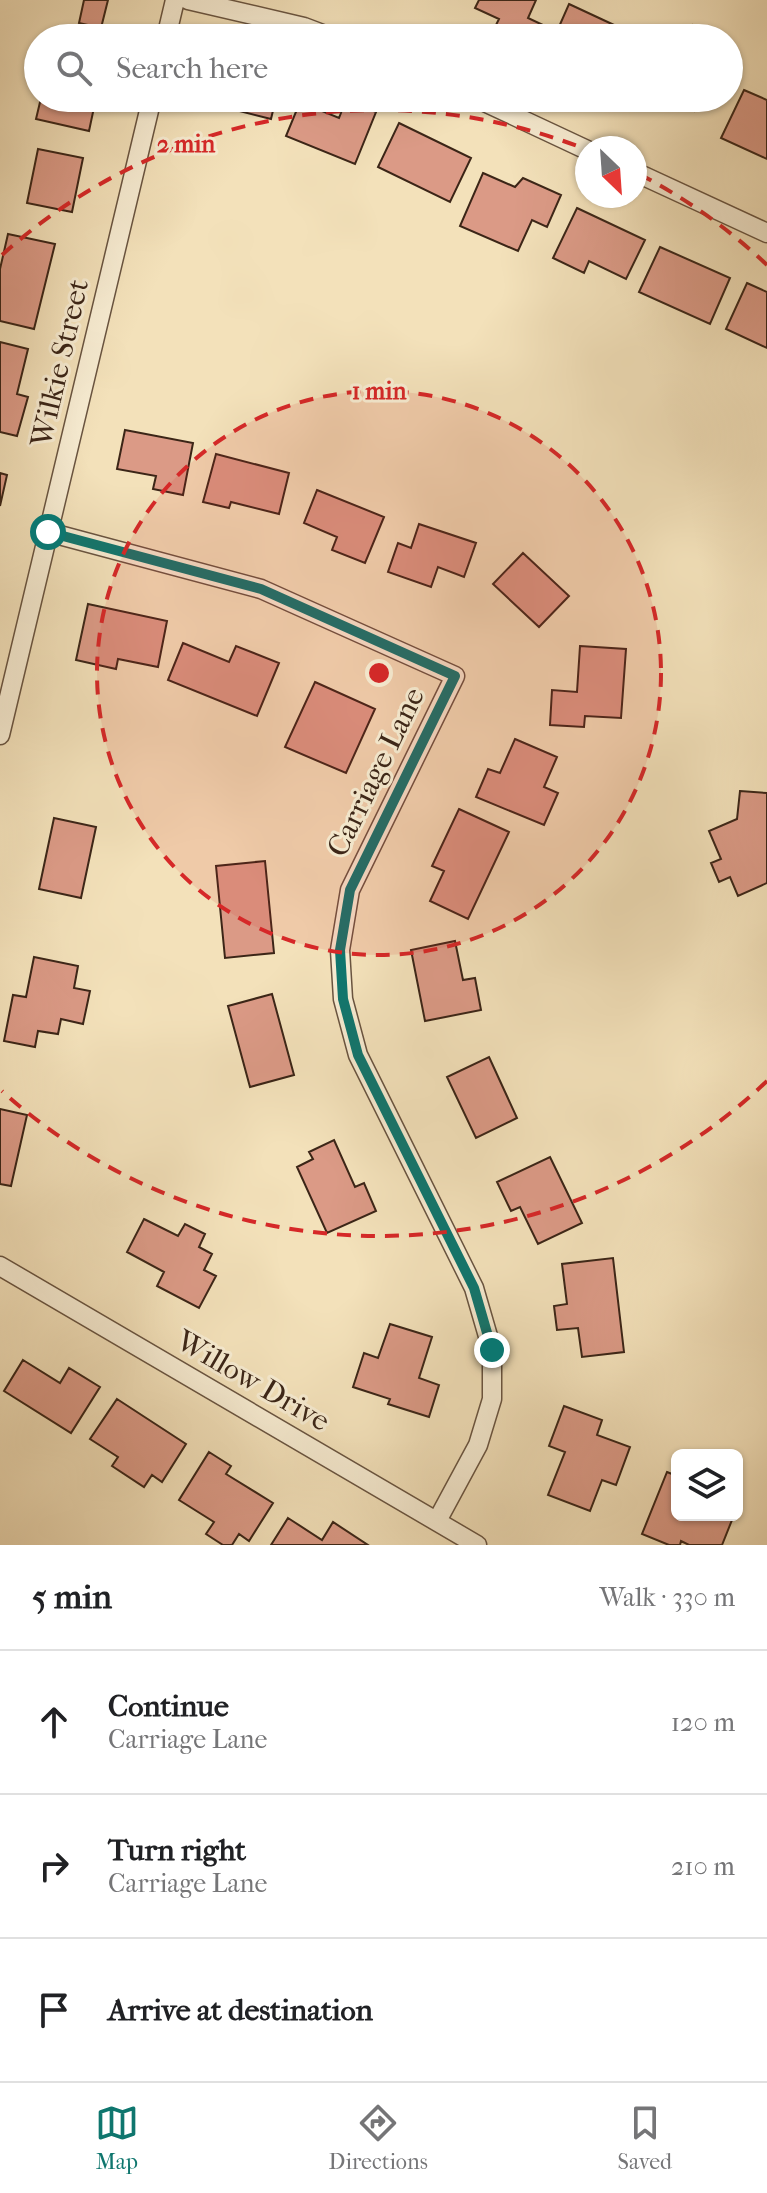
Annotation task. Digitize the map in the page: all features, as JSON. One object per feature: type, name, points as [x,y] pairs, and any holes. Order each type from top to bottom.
[{"type":"street","points":[[169,24],[175,0]]},
{"type":"street","points":[[188,0],[291,24]]},
{"type":"street","name":"Wilkie Street","points":[[0,735],[149,112]]},
{"type":"street","points":[[506,112],[575,144]]},
{"type":"street","points":[[647,178],[767,233]]},
{"type":"street","name":"Carriage Lane","points":[[48,532],[261,589],[455,676],[350,890],[340,950],[343,999],[358,1055],[474,1288],[492,1350],[492,1399],[478,1445],[437,1521]]},
{"type":"street","name":"Willow Drive","points":[[0,1266],[477,1545]]},
{"type":"building","points":[[84,0],[108,0],[102,24],[79,23]]},
{"type":"building","points":[[479,0],[536,0],[528,18],[541,24],[496,24],[499,19],[475,8]]},
{"type":"building","points":[[569,4],[612,24],[560,24]]},
{"type":"building","points":[[743,92],[767,100],[767,159],[721,138],[733,112],[743,112]]},
{"type":"building","points":[[38,112],[93,112],[89,131],[36,119]]},
{"type":"building","points":[[243,112],[273,112],[271,119]]},
{"type":"building","points":[[296,112],[324,112],[339,118],[341,112],[376,112],[355,164],[286,136]]},
{"type":"building","points":[[399,123],[471,158],[450,202],[378,167]]},
{"type":"building","points":[[38,149],[83,158],[72,212],[27,203]]},
{"type":"building","points":[[483,173],[515,187],[523,178],[561,195],[547,227],[532,220],[518,251],[460,226]]},
{"type":"building","points":[[577,208],[645,240],[626,279],[589,261],[584,273],[553,258]]},
{"type":"building","points":[[8,234],[55,244],[34,329],[0,321],[0,269]]},
{"type":"building","points":[[660,247],[730,278],[710,324],[639,292]]},
{"type":"building","points":[[747,283],[767,292],[767,348],[726,329]]},
{"type":"building","points":[[0,342],[28,349],[17,394],[28,397],[17,436],[0,432]]},
{"type":"building","points":[[125,430],[193,443],[183,495],[153,489],[156,476],[117,469]]},
{"type":"building","points":[[216,454],[289,473],[279,514],[231,502],[229,508],[203,502]]},
{"type":"building","points":[[0,473],[7,475],[0,506]]},
{"type":"building","points":[[317,490],[384,517],[365,563],[332,550],[337,537],[304,523]]},
{"type":"building","points":[[419,524],[476,543],[464,577],[438,567],[431,587],[388,572],[398,543],[411,548]]},
{"type":"building","points":[[523,553],[569,596],[539,627],[493,584]]},
{"type":"building","points":[[88,604],[167,621],[158,667],[118,659],[116,669],[76,660]]},
{"type":"building","points":[[183,643],[229,662],[236,646],[279,663],[257,716],[168,680]]},
{"type":"building","points":[[580,646],[626,649],[621,718],[585,716],[584,727],[550,725],[552,690],[577,692]]},
{"type":"building","points":[[315,682],[375,709],[346,773],[285,747]]},
{"type":"building","points":[[515,739],[557,757],[544,787],[558,793],[544,825],[476,797],[488,769],[500,773]]},
{"type":"building","points":[[740,791],[767,793],[767,883],[738,896],[730,877],[719,882],[711,863],[721,859],[709,831],[737,819]]},
{"type":"building","points":[[459,809],[509,832],[468,919],[430,901],[444,871],[432,866]]},
{"type":"building","points":[[54,818],[96,827],[81,898],[39,889]]},
{"type":"building","points":[[265,861],[274,953],[225,958],[216,866]]},
{"type":"building","points":[[455,941],[463,980],[475,978],[481,1010],[425,1021],[411,950]]},
{"type":"building","points":[[34,957],[78,966],[74,988],[90,991],[83,1024],[61,1019],[58,1034],[38,1031],[35,1047],[4,1041],[13,995],[26,997]]},
{"type":"building","points":[[272,994],[294,1075],[250,1087],[228,1006]]},
{"type":"building","points":[[489,1057],[517,1118],[476,1138],[447,1077]]},
{"type":"building","points":[[0,1109],[27,1115],[11,1186],[0,1184]]},
{"type":"building","points":[[334,1140],[355,1187],[364,1183],[376,1211],[327,1233],[297,1167],[313,1159],[309,1152]]},
{"type":"building","points":[[550,1157],[582,1223],[538,1244],[520,1207],[511,1211],[497,1182]]},
{"type":"building","points":[[144,1219],[178,1236],[185,1224],[205,1234],[199,1247],[212,1254],[204,1270],[216,1276],[199,1308],[157,1286],[164,1272],[127,1252]]},
{"type":"building","points":[[613,1258],[624,1352],[582,1357],[578,1328],[557,1330],[554,1306],[567,1304],[562,1264]]},
{"type":"building","points":[[390,1324],[432,1337],[419,1378],[439,1385],[429,1417],[388,1404],[390,1399],[353,1387],[364,1353],[378,1358]]},
{"type":"building","points":[[23,1360],[60,1383],[69,1368],[100,1387],[71,1433],[4,1391]]},
{"type":"building","points":[[117,1399],[186,1444],[162,1482],[152,1475],[144,1487],[112,1466],[118,1457],[90,1439]]},
{"type":"building","points":[[564,1406],[602,1420],[597,1435],[630,1447],[616,1485],[602,1480],[590,1511],[548,1495],[565,1452],[549,1446]]},
{"type":"building","points":[[209,1452],[231,1466],[226,1474],[273,1503],[249,1541],[239,1534],[232,1545],[223,1545],[206,1534],[214,1522],[179,1500]]},
{"type":"building","points":[[667,1472],[671,1474],[671,1521],[732,1521],[722,1545],[689,1545],[681,1541],[680,1545],[669,1545],[642,1534]]},
{"type":"building","points":[[288,1518],[322,1540],[333,1522],[368,1545],[271,1545]]},
{"type":"route","points":[[48,532],[261,589],[455,676],[350,890],[340,950],[343,999],[358,1055],[474,1288],[492,1350]]}]
